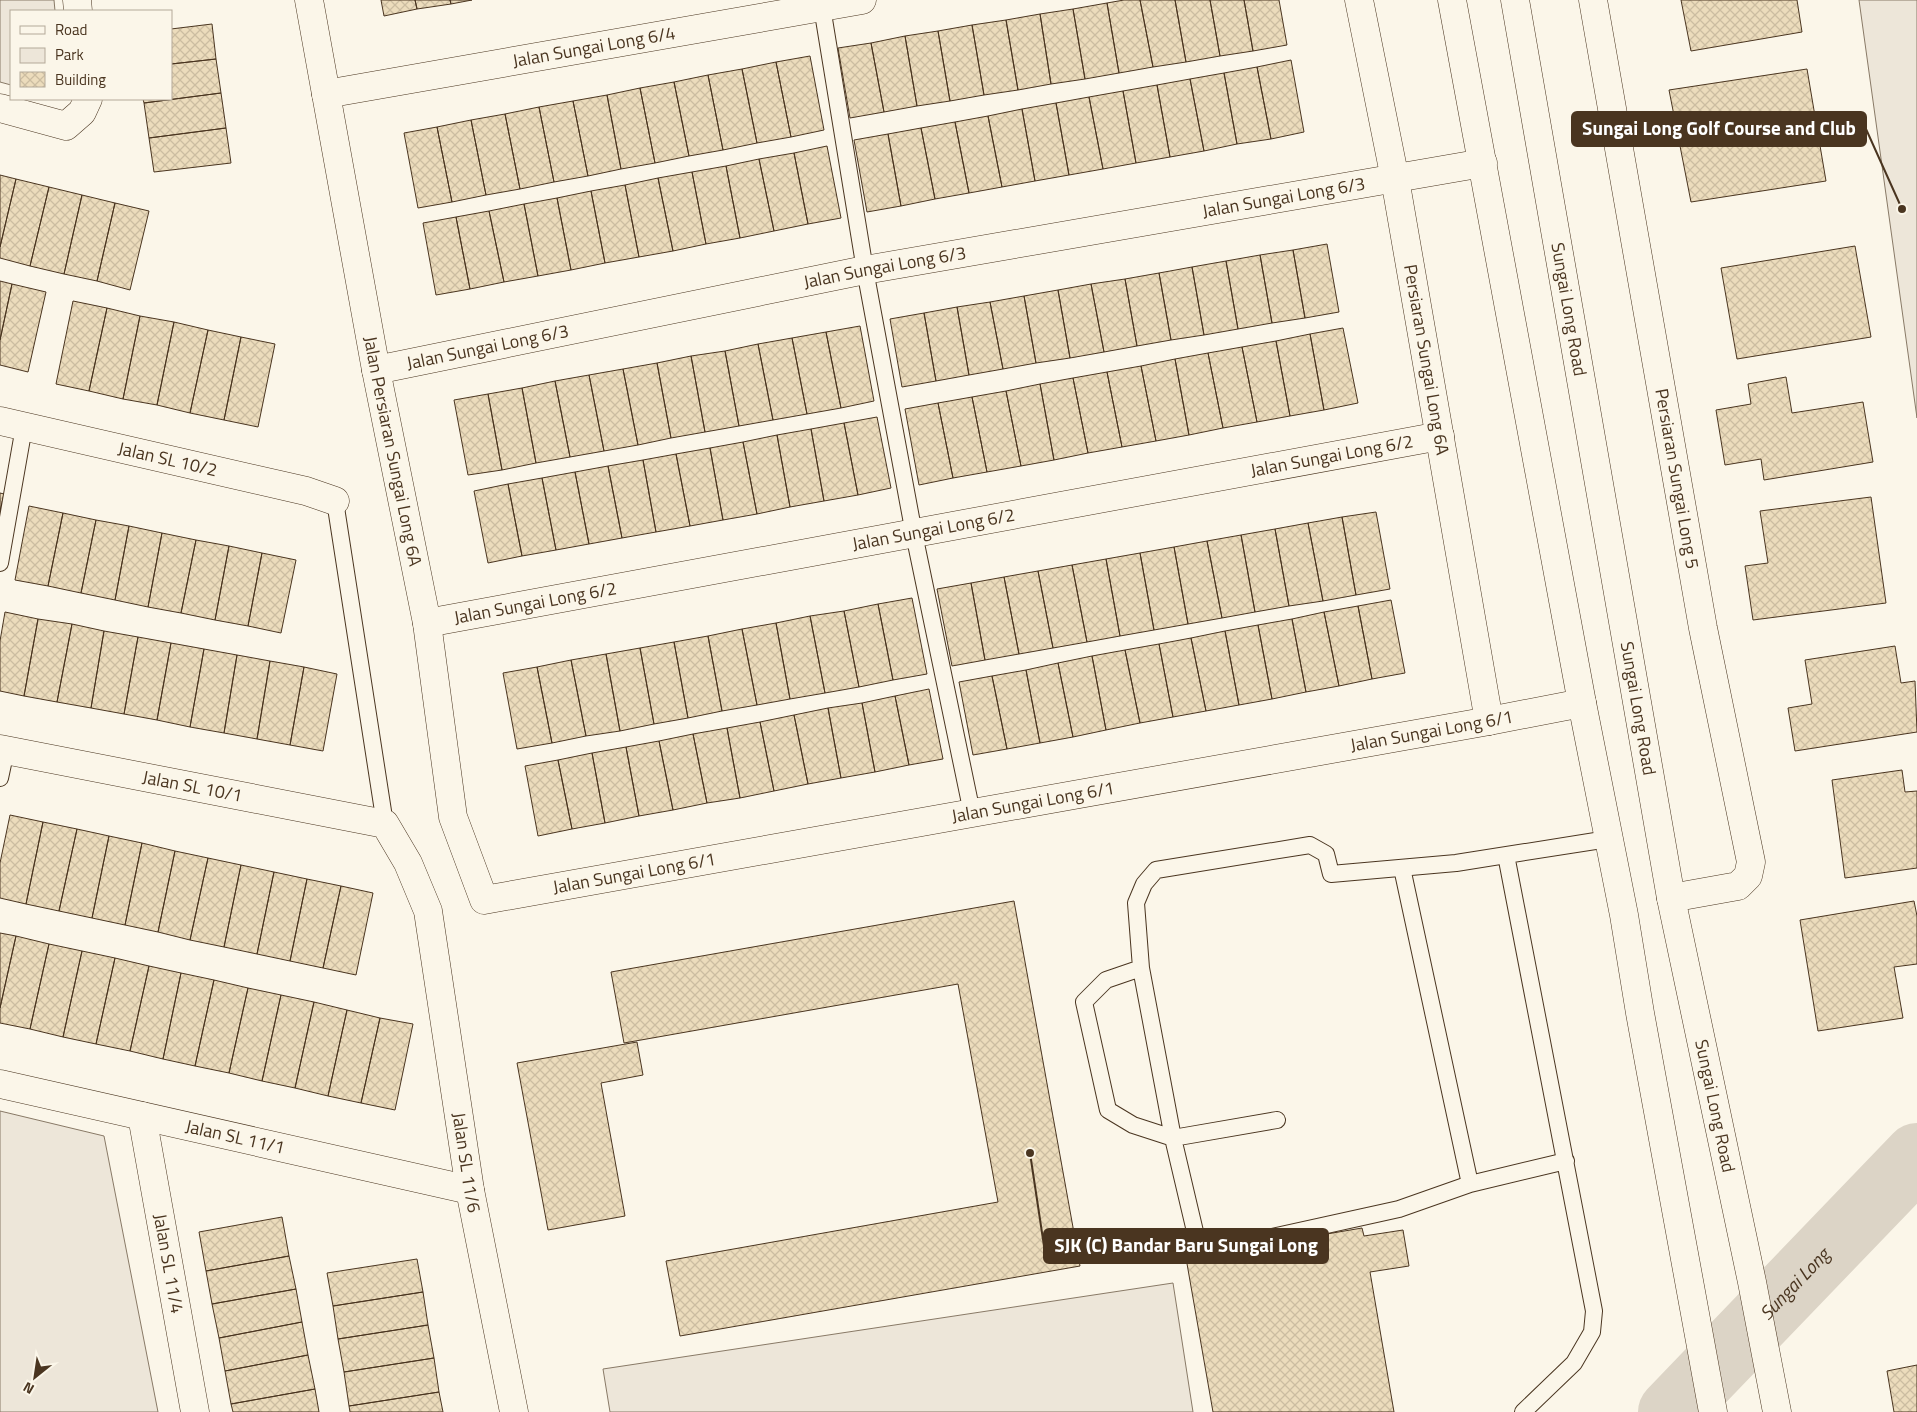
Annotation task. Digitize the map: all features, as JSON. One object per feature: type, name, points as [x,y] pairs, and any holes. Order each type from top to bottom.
[{"type":"street","name":"Jalan Persiaran Sungai Long 6A","points":[[309,0],[376,370],[427,623],[453,817],[484,900]]},
{"type":"street","name":"Jalan Sungai Long 6/4","points":[[326,94],[862,0]]},
{"type":"street","name":"Persiaran Sungai Long 6A","points":[[1359,0],[1395,179],[1489,721]]},
{"type":"street","points":[[1452,0],[1582,703],[1624,915],[1640,1013],[1713,1412]]},
{"type":"street","name":"Sungai Long Road","points":[[1515,0],[1671,898],[1752,1282],[1776,1411]]},
{"type":"street","name":"Persiaran Sungai Long 5","points":[[1593,0],[1703,628],[1751,862],[1748,876],[1738,886],[1671,898]]},
{"type":"street","points":[[0,108],[66,126],[82,112],[88,100]]},
{"type":"street","name":"Jalan Sungai Long 6/3","points":[[376,370],[865,270],[1483,163]]},
{"type":"street","name":"Jalan SL 10/2","points":[[12,424],[306,491],[334,501]]},
{"type":"street","name":"Jalan Sungai Long 6/2","points":[[427,623],[1440,436]]},
{"type":"street","name":"Jalan Sungai Long 6/1","points":[[484,900],[1582,703]]},
{"type":"street","name":"Jalan SL 10/1","points":[[3,750],[385,824]]},
{"type":"street","name":"Jalan SL 11/6","points":[[385,824],[408,863],[428,911],[470,1190],[514,1412]]},
{"type":"street","name":"Jalan SL 11/1","points":[[0,1084],[470,1190]]},
{"type":"street","name":"Jalan SL 11/4","points":[[142,1116],[195,1412]]},
{"type":"lane","points":[[822,7],[865,270],[914,534],[972,813]]},
{"type":"lane","points":[[0,563],[12,424]]},
{"type":"lane","points":[[334,501],[385,824]]},
{"type":"lane","points":[[0,778],[3,750]]},
{"type":"lane","points":[[1566,1161],[1470,1184],[1399,1209],[1218,1249],[1197,1240],[1173,1138],[1141,968],[1136,903],[1144,884],[1156,870],[1310,846],[1326,854],[1331,874],[1456,862],[1608,839]]},
{"type":"lane","points":[[1506,855],[1594,1311],[1592,1332],[1574,1363],[1523,1412]]},
{"type":"lane","points":[[1402,868],[1470,1184]]},
{"type":"lane","points":[[1141,968],[1106,980],[1084,1002],[1108,1110],[1133,1125],[1173,1138],[1278,1120]]},
{"type":"green space","points":[[0,0],[54,0],[55,10],[10,10],[10,85],[0,82]]},
{"type":"green space","points":[[1859,0],[1917,0],[1917,418]]},
{"type":"green space","points":[[0,1111],[104,1136],[158,1412],[0,1412]]},
{"type":"green space","points":[[1173,1283],[1193,1412],[610,1412],[603,1369]]},
{"type":"building","points":[[381,0],[415,0],[417,9],[384,16]]},
{"type":"building","points":[[415,0],[450,0],[451,4],[417,9]]},
{"type":"building","points":[[450,0],[472,0],[451,4]]},
{"type":"building","points":[[1140,0],[1153,67],[1119,73],[1107,3]]},
{"type":"building","points":[[1140,0],[1175,0],[1186,62],[1153,67]]},
{"type":"building","points":[[1175,0],[1210,0],[1220,56],[1186,62]]},
{"type":"building","points":[[1210,0],[1244,0],[1253,51],[1220,56]]},
{"type":"building","points":[[1244,0],[1279,0],[1287,45],[1253,51]]},
{"type":"building","points":[[1681,0],[1797,0],[1802,32],[1691,51]]},
{"type":"building","points":[[1107,3],[1119,73],[1085,79],[1073,9]]},
{"type":"building","points":[[1073,9],[1085,79],[1051,84],[1040,14]]},
{"type":"building","points":[[1040,14],[1051,84],[1018,90],[1006,20]]},
{"type":"building","points":[[1006,20],[1018,90],[984,95],[972,25]]},
{"type":"building","points":[[212,24],[216,59],[172,64],[172,29]]},
{"type":"building","points":[[972,25],[984,95],[950,101],[938,31]]},
{"type":"building","points":[[938,31],[950,101],[917,106],[905,36]]},
{"type":"building","points":[[905,36],[917,106],[884,112],[871,43]]},
{"type":"building","points":[[871,43],[884,112],[850,118],[838,48]]},
{"type":"building","points":[[810,56],[824,130],[791,137],[776,62]]},
{"type":"building","points":[[216,59],[221,93],[172,99],[172,64]]},
{"type":"building","points":[[1291,60],[1304,132],[1271,139],[1257,67]]},
{"type":"building","points":[[776,62],[791,137],[757,143],[742,69]]},
{"type":"building","points":[[1257,67],[1271,139],[1237,144],[1224,73]]},
{"type":"building","points":[[742,69],[757,143],[723,150],[708,75]]},
{"type":"building","points":[[1807,69],[1826,181],[1691,202],[1669,90]]},
{"type":"building","points":[[1224,73],[1237,144],[1204,151],[1190,79]]},
{"type":"building","points":[[708,75],[723,150],[689,156],[674,82]]},
{"type":"building","points":[[1190,79],[1204,151],[1170,157],[1157,85]]},
{"type":"building","points":[[674,82],[689,156],[655,163],[640,88]]},
{"type":"building","points":[[1157,85],[1170,157],[1136,163],[1123,91]]},
{"type":"building","points":[[640,88],[655,163],[621,169],[607,95]]},
{"type":"building","points":[[1123,91],[1136,163],[1103,169],[1089,97]]},
{"type":"building","points":[[221,93],[226,128],[149,138],[144,103]]},
{"type":"building","points":[[607,95],[621,169],[588,176],[573,101]]},
{"type":"building","points":[[1089,97],[1103,169],[1069,175],[1056,103]]},
{"type":"building","points":[[143,100],[167,100],[144,103]]},
{"type":"building","points":[[573,101],[588,176],[554,182],[539,107]]},
{"type":"building","points":[[1056,103],[1069,175],[1035,181],[1022,109]]},
{"type":"building","points":[[539,107],[554,182],[520,189],[505,114]]},
{"type":"building","points":[[1022,109],[1035,181],[1002,187],[988,116]]},
{"type":"building","points":[[505,114],[520,189],[486,195],[471,120]]},
{"type":"building","points":[[988,116],[1002,187],[969,193],[955,122]]},
{"type":"building","points":[[471,120],[486,195],[452,202],[437,127]]},
{"type":"building","points":[[955,122],[969,193],[935,199],[921,128]]},
{"type":"building","points":[[437,127],[452,202],[418,208],[404,133]]},
{"type":"building","points":[[226,128],[231,163],[154,172],[149,138]]},
{"type":"building","points":[[921,128],[935,199],[901,206],[888,134]]},
{"type":"building","points":[[888,134],[901,206],[867,212],[854,140]]},
{"type":"building","points":[[827,146],[841,218],[808,224],[794,153]]},
{"type":"building","points":[[794,153],[808,224],[774,231],[759,159]]},
{"type":"building","points":[[759,159],[774,231],[740,238],[726,166]]},
{"type":"building","points":[[726,166],[740,238],[706,244],[692,172]]},
{"type":"building","points":[[692,172],[706,244],[673,251],[658,178]]},
{"type":"building","points":[[0,175],[16,179],[0,247]]},
{"type":"building","points":[[658,178],[673,251],[639,257],[625,185]]},
{"type":"building","points":[[16,179],[49,187],[30,266],[0,258],[0,247]]},
{"type":"building","points":[[625,185],[639,257],[605,263],[591,191]]},
{"type":"building","points":[[49,187],[82,195],[64,274],[30,266]]},
{"type":"building","points":[[591,191],[605,263],[571,270],[557,198]]},
{"type":"building","points":[[82,195],[115,203],[97,281],[64,274]]},
{"type":"building","points":[[557,198],[571,270],[538,276],[524,204]]},
{"type":"building","points":[[115,203],[149,211],[130,290],[97,281]]},
{"type":"building","points":[[524,204],[538,276],[504,282],[489,211]]},
{"type":"building","points":[[489,211],[504,282],[470,289],[456,217]]},
{"type":"building","points":[[456,217],[470,289],[436,295],[423,223]]},
{"type":"building","points":[[1327,244],[1339,312],[1305,318],[1293,250]]},
{"type":"building","points":[[1855,246],[1871,337],[1737,359],[1721,268]]},
{"type":"building","points":[[1293,250],[1305,318],[1272,323],[1260,255]]},
{"type":"building","points":[[1260,255],[1272,323],[1238,329],[1226,261]]},
{"type":"building","points":[[1226,261],[1238,329],[1204,335],[1192,267]]},
{"type":"building","points":[[1192,267],[1204,335],[1171,340],[1159,273]]},
{"type":"building","points":[[1159,273],[1171,340],[1137,346],[1125,279]]},
{"type":"building","points":[[1125,279],[1137,346],[1104,352],[1091,284]]},
{"type":"building","points":[[0,281],[12,284],[0,340]]},
{"type":"building","points":[[12,284],[46,292],[28,372],[0,365],[0,340]]},
{"type":"building","points":[[1091,284],[1104,352],[1070,358],[1058,290]]},
{"type":"building","points":[[1058,290],[1070,358],[1036,363],[1024,296]]},
{"type":"building","points":[[1024,296],[1036,363],[1003,369],[990,302]]},
{"type":"building","points":[[73,301],[107,308],[89,391],[56,384]]},
{"type":"building","points":[[990,302],[1003,369],[969,375],[957,307]]},
{"type":"building","points":[[957,307],[969,375],[936,381],[924,313]]},
{"type":"building","points":[[107,308],[140,316],[123,399],[89,391]]},
{"type":"building","points":[[924,313],[936,381],[902,387],[890,319]]},
{"type":"building","points":[[140,316],[174,322],[157,405],[123,399]]},
{"type":"building","points":[[174,322],[208,330],[190,413],[157,405]]},
{"type":"building","points":[[860,326],[874,401],[841,408],[826,332]]},
{"type":"building","points":[[1343,328],[1358,403],[1324,410],[1310,334]]},
{"type":"building","points":[[208,330],[241,337],[224,420],[190,413]]},
{"type":"building","points":[[826,332],[841,408],[807,414],[792,338]]},
{"type":"building","points":[[1310,334],[1324,410],[1290,416],[1276,341]]},
{"type":"building","points":[[241,337],[275,344],[258,427],[224,420]]},
{"type":"building","points":[[792,338],[807,414],[773,420],[758,344]]},
{"type":"building","points":[[1276,341],[1290,416],[1257,422],[1242,347]]},
{"type":"building","points":[[758,344],[773,420],[739,426],[725,351]]},
{"type":"building","points":[[1242,347],[1257,422],[1223,428],[1208,353]]},
{"type":"building","points":[[725,351],[739,426],[705,432],[691,356]]},
{"type":"building","points":[[1208,353],[1223,428],[1189,435],[1175,359]]},
{"type":"building","points":[[691,356],[705,432],[671,438],[657,363]]},
{"type":"building","points":[[1175,359],[1189,435],[1156,441],[1141,366]]},
{"type":"building","points":[[657,363],[671,438],[638,445],[623,369]]},
{"type":"building","points":[[1141,366],[1156,441],[1122,447],[1107,372]]},
{"type":"building","points":[[623,369],[638,445],[604,451],[589,375]]},
{"type":"building","points":[[1107,372],[1122,447],[1088,453],[1073,378]]},
{"type":"building","points":[[589,375],[604,451],[570,457],[555,381]]},
{"type":"building","points":[[1786,377],[1792,413],[1863,402],[1873,462],[1764,480],[1761,459],[1725,465],[1716,410],[1751,404],[1748,384]]},
{"type":"building","points":[[1073,378],[1088,453],[1054,460],[1040,384]]},
{"type":"building","points":[[555,381],[570,457],[536,463],[522,388]]},
{"type":"building","points":[[1040,384],[1054,460],[1021,466],[1006,391]]},
{"type":"building","points":[[522,388],[536,463],[502,470],[488,394]]},
{"type":"building","points":[[1006,391],[1021,466],[987,472],[972,397]]},
{"type":"building","points":[[488,394],[502,470],[468,475],[454,400]]},
{"type":"building","points":[[972,397],[987,472],[953,478],[938,403]]},
{"type":"building","points":[[938,403],[953,478],[919,485],[905,409]]},
{"type":"building","points":[[877,417],[891,488],[858,495],[844,423]]},
{"type":"building","points":[[844,423],[858,495],[824,501],[811,429]]},
{"type":"building","points":[[811,429],[824,501],[790,507],[777,435]]},
{"type":"building","points":[[777,435],[790,507],[757,514],[743,442]]},
{"type":"building","points":[[743,442],[757,514],[723,520],[710,448]]},
{"type":"building","points":[[710,448],[723,520],[690,526],[676,454]]},
{"type":"building","points":[[676,454],[690,526],[656,532],[643,460]]},
{"type":"building","points":[[643,460],[656,532],[622,538],[608,466]]},
{"type":"building","points":[[608,466],[622,538],[589,544],[575,472]]},
{"type":"building","points":[[575,472],[589,544],[556,550],[542,478]]},
{"type":"building","points":[[542,478],[556,550],[522,556],[508,484]]},
{"type":"building","points":[[508,484],[522,556],[488,563],[474,491]]},
{"type":"building","points":[[0,493],[4,494],[0,511]]},
{"type":"building","points":[[1871,497],[1886,603],[1753,620],[1745,566],[1768,563],[1760,511]]},
{"type":"building","points":[[29,506],[63,513],[48,586],[15,580]]},
{"type":"building","points":[[1376,512],[1390,589],[1356,595],[1342,517]]},
{"type":"building","points":[[63,513],[96,520],[81,593],[48,586]]},
{"type":"building","points":[[1342,517],[1356,595],[1323,601],[1308,523]]},
{"type":"building","points":[[96,520],[129,526],[115,600],[81,593]]},
{"type":"building","points":[[1308,523],[1323,601],[1289,606],[1275,529]]},
{"type":"building","points":[[129,526],[162,533],[148,607],[115,600]]},
{"type":"building","points":[[1275,529],[1289,606],[1255,612],[1241,535]]},
{"type":"building","points":[[162,533],[196,540],[181,613],[148,607]]},
{"type":"building","points":[[1241,535],[1255,612],[1222,618],[1207,541]]},
{"type":"building","points":[[196,540],[229,546],[215,620],[181,613]]},
{"type":"building","points":[[1207,541],[1222,618],[1188,624],[1174,547]]},
{"type":"building","points":[[229,546],[262,553],[248,626],[215,620]]},
{"type":"building","points":[[1174,547],[1188,624],[1154,630],[1140,553]]},
{"type":"building","points":[[262,553],[296,560],[281,633],[248,626]]},
{"type":"building","points":[[1140,553],[1154,630],[1120,636],[1106,559]]},
{"type":"building","points":[[1106,559],[1120,636],[1087,642],[1072,565]]},
{"type":"building","points":[[1072,565],[1087,642],[1053,648],[1038,571]]},
{"type":"building","points":[[1038,571],[1053,648],[1019,654],[1004,577]]},
{"type":"building","points":[[1004,577],[1019,654],[985,660],[971,583]]},
{"type":"building","points":[[971,583],[985,660],[952,666],[937,589]]},
{"type":"building","points":[[912,598],[927,674],[893,680],[878,604]]},
{"type":"building","points":[[1391,600],[1405,673],[1372,679],[1358,606]]},
{"type":"building","points":[[878,604],[893,680],[859,687],[844,611]]},
{"type":"building","points":[[1358,606],[1372,679],[1339,686],[1324,612]]},
{"type":"building","points":[[844,611],[859,687],[825,693],[810,616]]},
{"type":"building","points":[[5,612],[38,619],[24,696],[0,691],[0,641]]},
{"type":"building","points":[[1324,612],[1339,686],[1306,692],[1292,619]]},
{"type":"building","points":[[810,616],[825,693],[790,699],[776,623]]},
{"type":"building","points":[[38,619],[72,624],[57,702],[24,696]]},
{"type":"building","points":[[1292,619],[1306,692],[1272,699],[1258,625]]},
{"type":"building","points":[[776,623],[790,699],[757,705],[742,629]]},
{"type":"building","points":[[72,624],[104,631],[91,708],[57,702]]},
{"type":"building","points":[[1258,625],[1272,699],[1239,705],[1225,631]]},
{"type":"building","points":[[742,629],[757,705],[722,711],[708,636]]},
{"type":"building","points":[[104,631],[138,637],[124,714],[91,708]]},
{"type":"building","points":[[1225,631],[1239,705],[1206,711],[1191,638]]},
{"type":"building","points":[[708,636],[722,711],[688,718],[674,642]]},
{"type":"building","points":[[138,637],[171,643],[157,720],[124,714]]},
{"type":"building","points":[[1191,638],[1206,711],[1173,717],[1159,644]]},
{"type":"building","points":[[674,642],[688,718],[654,724],[640,648]]},
{"type":"building","points":[[171,643],[204,649],[190,727],[157,720]]},
{"type":"building","points":[[1159,644],[1173,717],[1140,723],[1125,650]]},
{"type":"building","points":[[1895,646],[1901,683],[1915,681],[1917,732],[1795,751],[1788,708],[1812,704],[1805,660]]},
{"type":"building","points":[[640,648],[654,724],[620,731],[606,654]]},
{"type":"building","points":[[204,649],[237,655],[224,733],[190,727]]},
{"type":"building","points":[[1125,650],[1140,723],[1106,730],[1092,656]]},
{"type":"building","points":[[606,654],[620,731],[586,736],[571,660]]},
{"type":"building","points":[[237,655],[270,661],[257,739],[224,733]]},
{"type":"building","points":[[1092,656],[1106,730],[1073,737],[1058,663]]},
{"type":"building","points":[[571,660],[586,736],[552,743],[537,667]]},
{"type":"building","points":[[270,661],[304,667],[290,745],[257,739]]},
{"type":"building","points":[[1058,663],[1073,737],[1040,743],[1026,670]]},
{"type":"building","points":[[304,667],[337,674],[323,751],[290,745]]},
{"type":"building","points":[[537,667],[552,743],[517,749],[503,673]]},
{"type":"building","points":[[1026,670],[1040,743],[1007,749],[992,676]]},
{"type":"building","points":[[992,676],[1007,749],[973,755],[959,682]]},
{"type":"building","points":[[929,689],[943,759],[909,765],[895,696]]},
{"type":"building","points":[[895,696],[909,765],[875,772],[862,703]]},
{"type":"building","points":[[862,703],[875,772],[841,778],[828,708]]},
{"type":"building","points":[[828,708],[841,778],[808,784],[794,715]]},
{"type":"building","points":[[794,715],[808,784],[774,791],[760,722]]},
{"type":"building","points":[[760,722],[774,791],[740,798],[727,728]]},
{"type":"building","points":[[727,728],[740,798],[707,803],[693,734]]},
{"type":"building","points":[[693,734],[707,803],[673,810],[659,741]]},
{"type":"building","points":[[659,741],[673,810],[639,816],[626,747]]},
{"type":"building","points":[[626,747],[639,816],[605,823],[592,753]]},
{"type":"building","points":[[592,753],[605,823],[572,829],[558,760]]},
{"type":"building","points":[[558,760],[572,829],[538,836],[525,766]]},
{"type":"building","points":[[1902,770],[1905,792],[1917,791],[1917,868],[1845,878],[1832,780]]},
{"type":"building","points":[[10,815],[43,822],[26,904],[0,898],[0,863]]},
{"type":"building","points":[[43,822],[77,829],[59,911],[26,904]]},
{"type":"building","points":[[77,829],[109,836],[92,918],[59,911]]},
{"type":"building","points":[[109,836],[142,843],[125,925],[92,918]]},
{"type":"building","points":[[142,843],[175,851],[158,932],[125,925]]},
{"type":"building","points":[[175,851],[208,858],[190,940],[158,932]]},
{"type":"building","points":[[208,858],[241,865],[224,947],[190,940]]},
{"type":"building","points":[[241,865],[274,872],[257,954],[224,947]]},
{"type":"building","points":[[274,872],[307,879],[290,961],[257,954]]},
{"type":"building","points":[[307,879],[341,886],[323,968],[290,961]]},
{"type":"building","points":[[341,886],[373,893],[356,975],[323,968]]},
{"type":"building","points":[[1014,901],[1080,1266],[680,1336],[666,1261],[998,1202],[958,984],[624,1043],[611,972]]},
{"type":"building","points":[[1914,901],[1917,916],[1917,964],[1894,967],[1903,1018],[1818,1031],[1800,920]]},
{"type":"building","points":[[0,933],[16,936],[0,1008]]},
{"type":"building","points":[[16,936],[49,944],[30,1029],[0,1023],[0,1008]]},
{"type":"building","points":[[49,944],[82,951],[63,1037],[30,1029]]},
{"type":"building","points":[[82,951],[115,958],[96,1044],[63,1037]]},
{"type":"building","points":[[115,958],[149,966],[130,1051],[96,1044]]},
{"type":"building","points":[[149,966],[181,973],[163,1059],[130,1051]]},
{"type":"building","points":[[181,973],[214,980],[195,1066],[163,1059]]},
{"type":"building","points":[[214,980],[248,988],[229,1073],[195,1066]]},
{"type":"building","points":[[248,988],[281,995],[262,1081],[229,1073]]},
{"type":"building","points":[[281,995],[314,1002],[295,1088],[262,1081]]},
{"type":"building","points":[[314,1002],[347,1010],[328,1096],[295,1088]]},
{"type":"building","points":[[347,1010],[380,1018],[361,1103],[328,1096]]},
{"type":"building","points":[[380,1018],[413,1024],[395,1110],[361,1103]]},
{"type":"building","points":[[637,1042],[643,1075],[601,1083],[625,1216],[548,1230],[517,1063]]},
{"type":"building","points":[[282,1217],[289,1256],[206,1271],[199,1232]]},
{"type":"building","points":[[1362,1228],[1364,1236],[1403,1230],[1409,1266],[1370,1272],[1394,1412],[1213,1412],[1186,1258]]},
{"type":"building","points":[[289,1256],[296,1289],[212,1304],[206,1271]]},
{"type":"building","points":[[417,1259],[423,1292],[333,1306],[327,1273]]},
{"type":"building","points":[[296,1289],[302,1322],[219,1338],[212,1304]]},
{"type":"building","points":[[423,1292],[428,1325],[338,1339],[333,1306]]},
{"type":"building","points":[[302,1322],[308,1355],[225,1371],[219,1338]]},
{"type":"building","points":[[428,1325],[434,1358],[344,1372],[338,1339]]},
{"type":"building","points":[[308,1355],[315,1389],[231,1404],[225,1371]]},
{"type":"building","points":[[434,1358],[439,1392],[349,1406],[344,1372]]},
{"type":"building","points":[[1917,1365],[1917,1412],[1894,1412],[1887,1371]]},
{"type":"building","points":[[315,1389],[319,1412],[233,1412],[231,1404]]},
{"type":"building","points":[[439,1392],[443,1412],[350,1412],[349,1406]]},
{"type":"waterway","name":"Sungai Long","points":[[1671,1412],[1917,1156]]},
{"type":"place","name":"Sungai Long Golf Course and Club","points":[[1902,209]]},
{"type":"place","name":"SJK (C) Bandar Baru Sungai Long","points":[[1030,1153]]}]
